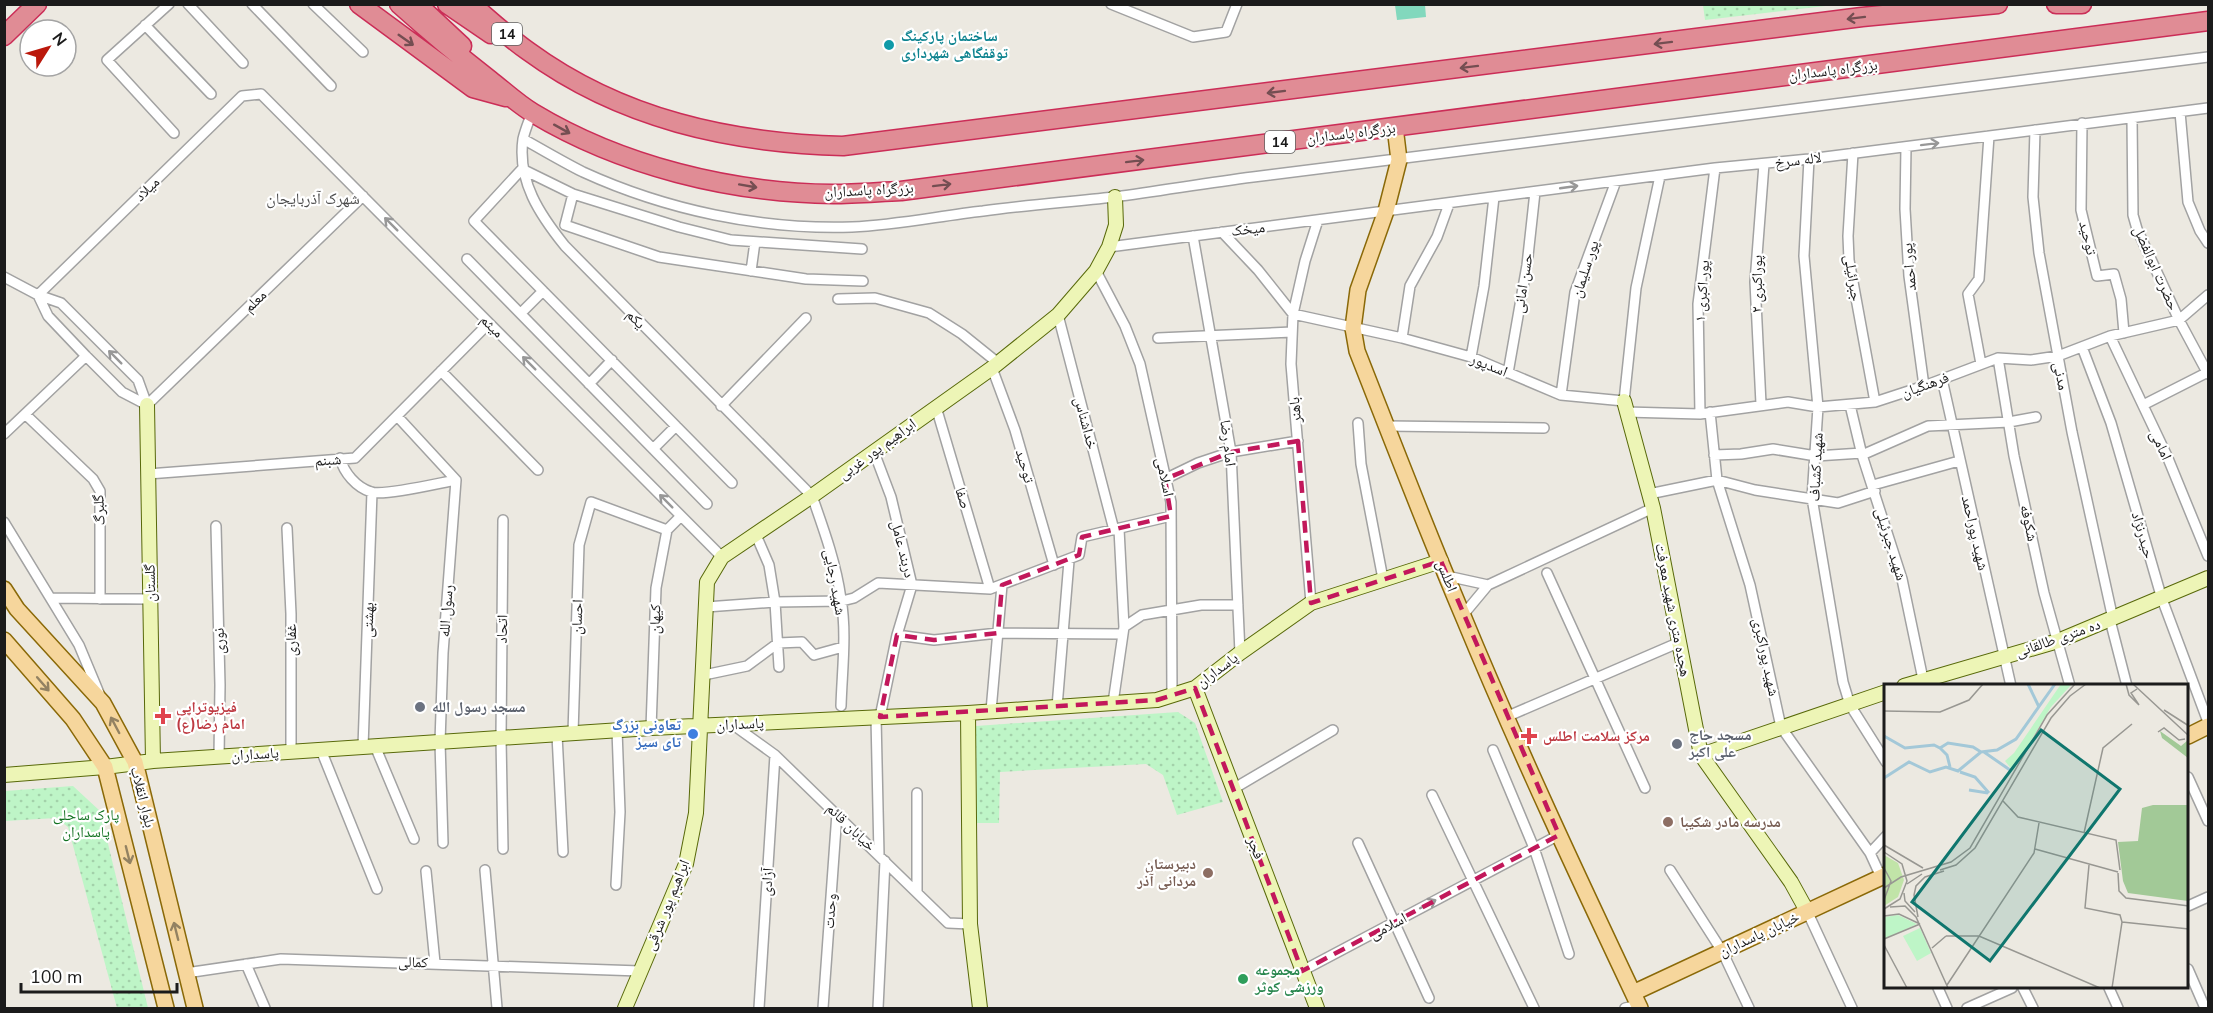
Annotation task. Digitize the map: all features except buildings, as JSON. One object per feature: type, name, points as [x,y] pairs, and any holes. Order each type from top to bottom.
[{"type":"highway","points":[[4,36],[37,4]]},
{"type":"highway","points":[[359,4],[473,88],[514,99]]},
{"type":"highway","name":"بزرگراه پاسداران","points":[[399,4],[435,38],[514,99],[575,136],[643,162],[699,177],[768,190],[833,194],[901,190],[2208,21]]},
{"type":"highway","points":[[417,4],[514,99]]},
{"type":"highway","points":[[447,4],[497,38],[543,61]]},
{"type":"highway","name":"14","points":[[471,4],[527,51],[570,78],[635,110],[693,127],[753,139],[843,146],[1862,17],[1998,4]]},
{"type":"highway","points":[[2056,4],[2082,4]]},
{"type":"main road","name":"اطلس","points":[[1395,127],[1399,160],[1386,211],[1358,290],[1353,328],[1357,351],[1462,615],[1634,1004]]},
{"type":"main road","name":"بلوار انقلاب","points":[[4,589],[17,609],[103,703],[135,762],[195,1008]]},
{"type":"main road","name":"بلوار انقلاب","points":[[4,640],[73,720],[105,767],[166,1008]]},
{"type":"main road","points":[[2189,735],[2208,724]]},
{"type":"main road","name":"خیابان پاسداران","points":[[1634,1004],[1722,951],[1883,876]]},
{"type":"street","points":[[169,4],[106,60],[174,132]]},
{"type":"street","points":[[188,4],[243,63]]},
{"type":"street","points":[[252,4],[332,86]]},
{"type":"street","points":[[313,4],[363,52]]},
{"type":"street","points":[[1118,6],[1193,37],[1226,32],[1237,4]]},
{"type":"street","points":[[145,25],[211,94]]},
{"type":"street","points":[[523,139],[583,171],[632,191],[687,208],[805,227],[854,226],[916,221],[982,211],[1115,197],[1253,177],[2208,57]]},
{"type":"street","name":"میثم","points":[[261,94],[722,557]]},
{"type":"street","name":"میلاد","points":[[38,295],[242,96],[261,94]]},
{"type":"street","name":"لاله سرخ","points":[[1386,211],[2208,108]]},
{"type":"street","name":"یکم","points":[[532,112],[523,139],[522,169],[542,217],[565,246],[812,496]]},
{"type":"street","points":[[2180,112],[2188,202],[2200,231],[2208,243]]},
{"type":"street","name":"حضرت ابوالفضل","points":[[2132,118],[2133,215],[2137,229],[2180,320],[2208,372]]},
{"type":"street","name":"توحید","points":[[2082,123],[2081,210],[2097,276],[2114,274],[2121,300],[2124,333]]},
{"type":"street","name":"مدنی","points":[[2035,130],[2033,197],[2038,253],[2072,432],[2127,684]]},
{"type":"street","points":[[1981,364],[1968,294],[1979,279],[1989,136]]},
{"type":"street","name":"پور احمد","points":[[1905,147],[1905,209],[1909,276],[1924,386]]},
{"type":"street","name":"جبرائیلی","points":[[1852,153],[1849,260],[1875,402]]},
{"type":"street","name":"شهید کشباف","points":[[1809,159],[1804,256],[1818,406],[1812,498],[1843,682],[1850,705],[1884,759]]},
{"type":"street","name":"پوراکبری ۲","points":[[1761,404],[1755,282],[1764,164]]},
{"type":"street","name":"پور اکبری ۱","points":[[1705,413],[1698,304],[1715,168]]},
{"type":"street","points":[[732,483],[474,221],[522,169],[573,194],[679,227],[731,240],[862,249]]},
{"type":"street","name":"هجده متری شهید معرفت","points":[[1660,176],[1636,288],[1625,407],[1651,501],[1701,755],[1791,882],[1852,1008]]},
{"type":"street","name":"پور سلیمان","points":[[1561,395],[1575,292],[1616,181]]},
{"type":"street","name":"حسن امانی","points":[[1508,373],[1527,265],[1535,192]]},
{"type":"street","points":[[573,194],[565,225],[659,257],[806,279],[863,281]]},
{"type":"street","name":"معلم","points":[[147,405],[363,196]]},
{"type":"street","name":"ابراهیم پور غربی","points":[[701,726],[708,582],[722,557],[995,366],[1058,315],[1096,271],[1109,247],[1116,225],[1115,197]]},
{"type":"street","points":[[1471,357],[1484,286],[1494,197]]},
{"type":"street","points":[[1402,338],[1410,285],[1437,237],[1449,204]]},
{"type":"street","name":"میخک","points":[[1109,247],[1386,211]]},
{"type":"street","name":"باهنر","points":[[1311,603],[1291,364],[1293,314],[1305,261],[1318,220]]},
{"type":"street","points":[[1222,232],[1258,270],[1293,314]]},
{"type":"street","name":"امام رضا","points":[[1193,236],[1231,452],[1240,653]]},
{"type":"street","points":[[751,271],[755,242]]},
{"type":"street","points":[[467,259],[707,504]]},
{"type":"street","name":"اسلامی","points":[[1096,271],[1125,326],[1140,364],[1166,479],[1171,516],[1172,695]]},
{"type":"street","name":"گلستان","points":[[4,277],[38,295],[61,303],[138,380],[147,405],[153,761]]},
{"type":"street","points":[[521,314],[543,291]]},
{"type":"street","points":[[38,295],[48,316],[86,356],[122,392],[147,405]]},
{"type":"street","name":"فرهنگیان","points":[[1625,407],[1705,413],[1788,402],[1818,406],[1875,402],[1998,358],[2031,360],[2058,356],[2110,336],[2180,320],[2208,295]]},
{"type":"street","points":[[838,299],[875,298],[929,313],[962,334],[995,366]]},
{"type":"street","name":"اسدپور","points":[[1293,314],[1402,338],[1471,357],[1561,395],[1625,407]]},
{"type":"street","name":"خداشناس","points":[[1058,315],[1116,530],[1123,631],[1113,703]]},
{"type":"street","points":[[721,406],[806,318]]},
{"type":"street","name":"شبنم","points":[[148,474],[355,458],[489,323]]},
{"type":"street","points":[[1158,338],[1292,332]]},
{"type":"street","name":"امامی","points":[[2110,336],[2167,456],[2208,556]]},
{"type":"street","name":"حیدرنژاد","points":[[2082,347],[2111,423],[2162,599],[2208,724]]},
{"type":"street","points":[[4,434],[86,356]]},
{"type":"street","name":"شکوفه","points":[[1998,358],[2014,456],[2044,592],[2069,684]]},
{"type":"street","points":[[590,384],[612,360]]},
{"type":"street","name":"توحید","points":[[995,366],[1054,565]]},
{"type":"street","points":[[441,371],[538,470]]},
{"type":"street","points":[[2143,405],[2208,372]]},
{"type":"street","name":"شهید پوراحمد","points":[[1942,379],[2011,684]]},
{"type":"street","name":"شهید جبرئیلی","points":[[1850,405],[1862,454],[1902,579],[1924,683]]},
{"type":"street","name":"صفا","points":[[936,407],[990,589]]},
{"type":"street","name":"شهید پوراکبری","points":[[1705,413],[1717,480],[1750,585],[1781,727],[1870,853],[1883,876]]},
{"type":"street","name":"گلبرگ","points":[[25,414],[93,479],[100,491],[100,599]]},
{"type":"street","points":[[397,416],[456,480]]},
{"type":"street","points":[[1714,455],[1773,449],[1816,456],[1862,454],[1928,426],[2008,422],[2036,417]]},
{"type":"street","points":[[1358,423],[1361,464],[1383,579]]},
{"type":"street","points":[[653,449],[676,426]]},
{"type":"street","points":[[1386,426],[1545,428]]},
{"type":"street","points":[[1166,479],[1198,463],[1231,452],[1298,441]]},
{"type":"street","name":"دربند عامل","points":[[874,452],[891,497],[912,585],[897,635],[878,717],[882,858],[878,1008]]},
{"type":"street","points":[[340,459],[350,478],[372,492],[406,490],[456,480]]},
{"type":"street","points":[[1462,615],[1488,585],[1651,501],[1717,480],[1755,490],[1838,503],[1874,488],[1959,461]]},
{"type":"street","name":"رسول الله","points":[[443,843],[440,742],[443,653],[456,480]]},
{"type":"street","name":"بهشتی","points":[[369,747],[372,492]]},
{"type":"street","name":"شهید رجایی","points":[[812,496],[831,549],[842,600],[841,706]]},
{"type":"street","name":"احسان","points":[[573,733],[579,545],[591,502],[667,530]]},
{"type":"street","points":[[667,530],[681,516]]},
{"type":"street","points":[[706,607],[842,600],[854,598],[878,584],[990,589],[1069,561],[1079,555],[1082,537],[1171,516]]},
{"type":"street","name":"اتحاد","points":[[503,520],[501,738],[503,849]]},
{"type":"street","points":[[4,522],[79,645],[103,703]]},
{"type":"street","name":"نوری","points":[[216,526],[220,685],[219,757]]},
{"type":"street","name":"غفاری","points":[[287,528],[291,614],[291,752]]},
{"type":"street","name":"کیهان","points":[[651,728],[656,588],[667,530]]},
{"type":"street","points":[[756,535],[768,565],[775,602],[780,667]]},
{"type":"street","points":[[1057,707],[1069,561]]},
{"type":"street","name":"پاسداران","points":[[4,775],[105,767],[135,762],[617,730],[968,713],[1158,700],[1195,688],[1311,603],[1441,561]]},
{"type":"street","points":[[1547,573],[1645,788]]},
{"type":"street","points":[[1447,576],[1488,585]]},
{"type":"street","name":"ده متری طالقانی","points":[[1924,683],[2058,641],[2208,579]]},
{"type":"street","points":[[991,711],[1002,585]]},
{"type":"street","points":[[51,598],[150,599]]},
{"type":"street","points":[[897,635],[934,640],[998,633],[1063,634],[1123,631],[1142,615],[1201,605],[1238,605]]},
{"type":"street","points":[[704,675],[747,666],[778,644],[802,642],[814,655],[843,647]]},
{"type":"street","points":[[1506,717],[1680,642]]},
{"type":"street","name":"فجر","points":[[1195,688],[1317,1008]]},
{"type":"street","points":[[1701,755],[1884,693]]},
{"type":"street","points":[[968,713],[970,924],[980,1008]]},
{"type":"street","name":"خیابان قائم","points":[[732,724],[775,755],[948,923],[970,924]]},
{"type":"street","name":"ابراهیم پور شرقی","points":[[625,1008],[686,864],[696,813],[701,726]]},
{"type":"street","points":[[616,885],[620,812],[617,730]]},
{"type":"street","points":[[1233,789],[1333,730]]},
{"type":"street","points":[[557,735],[563,852]]},
{"type":"street","points":[[369,747],[414,840]]},
{"type":"street","points":[[321,750],[377,889]]},
{"type":"street","points":[[1493,750],[1534,848],[1569,954]]},
{"type":"street","name":"آزادی","points":[[759,1008],[775,755]]},
{"type":"street","points":[[2189,779],[2208,821]]},
{"type":"street","points":[[917,793],[917,891]]},
{"type":"street","points":[[1432,795],[1534,1008]]},
{"type":"street","name":"وحدت","points":[[823,1008],[837,813]]},
{"type":"street","name":"اسلامی","points":[[1302,971],[1559,835]]},
{"type":"street","points":[[1870,853],[1884,838]]},
{"type":"street","points":[[1358,843],[1429,998]]},
{"type":"street","points":[[485,870],[497,1008]]},
{"type":"street","points":[[1670,870],[1722,951],[1749,1008]]},
{"type":"street","points":[[426,871],[435,963]]},
{"type":"street","points":[[2189,905],[2208,897]]},
{"type":"street","name":"کمالی","points":[[186,973],[281,959],[640,971]]},
{"type":"street","points":[[246,964],[266,1008]]},
{"type":"street","points":[[2189,973],[2205,1008]]},
{"type":"street","points":[[1939,989],[1947,1008]]},
{"type":"street","points":[[1967,1008],[2008,989]]},
{"type":"street","points":[[2024,989],[2033,1008]]},
{"type":"street","points":[[2110,989],[2118,1008]]},
{"type":"highlighted area","points":[[1298,441],[1311,603],[1441,561],[1559,835],[1302,971],[1195,688],[1157,700],[880,717],[897,635],[934,640],[998,633],[1002,585],[1079,555],[1082,537],[1171,516],[1165,479],[1231,452]]},
{"type":"green space","points":[[1703,4],[1834,5],[1705,20]]},
{"type":"green space","points":[[1395,5],[1425,5],[1426,17],[1397,20]]},
{"type":"green space","points":[[1178,712],[1195,723],[1223,802],[1177,815],[1163,775],[1146,764],[1000,772],[999,823],[977,823],[976,726]]},
{"type":"green space","name":"پارک ساحلی پاسداران","points":[[73,786],[100,811],[148,1008],[117,1008],[68,827],[56,818],[5,821],[5,791]]},
{"type":"place","name":"ساختمان پارکینگ توقفگاهی شهرداری","points":[[889,45]]},
{"type":"place","name":"مسجد رسول الله","points":[[420,707]]},
{"type":"place","name":"فیزیوتراپی امام رضا(ع)","points":[[163,716]]},
{"type":"place","name":"تعاونی بزرگ تای سیز","points":[[693,734]]},
{"type":"place","name":"مرکز سلامت اطلس","points":[[1529,736]]},
{"type":"place","name":"مسجد حاج علی اکبر","points":[[1677,744]]},
{"type":"place","name":"مدرسه مادر شکیبا","points":[[1668,822]]},
{"type":"place","name":"دبیرستان مردانی آذر","points":[[1208,873]]},
{"type":"place","name":"مجموعه ورزشی کوثر","points":[[1243,979]]},
{"type":"district","name":"شهرک آذربایجان","points":[[313,199]]}]
